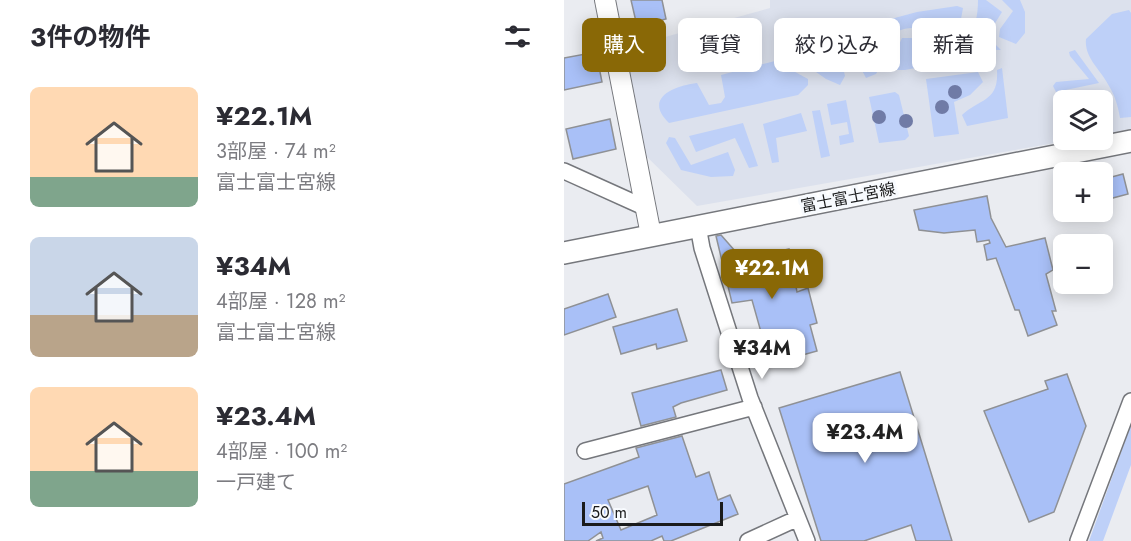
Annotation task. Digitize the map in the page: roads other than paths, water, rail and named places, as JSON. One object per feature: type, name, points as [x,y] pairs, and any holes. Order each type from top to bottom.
[{"type":"main road","name":"富士富士宮線","points":[[564,253],[1131,141]]},
{"type":"street","points":[[605,0],[651,235]]},
{"type":"street","points":[[564,171],[646,208]]},
{"type":"street","points":[[698,226],[702,248],[754,408],[796,519],[807,541]]},
{"type":"street","points":[[1078,541],[1131,401]]},
{"type":"street","points":[[585,451],[754,408]]},
{"type":"street","points":[[748,541],[796,519]]}]
